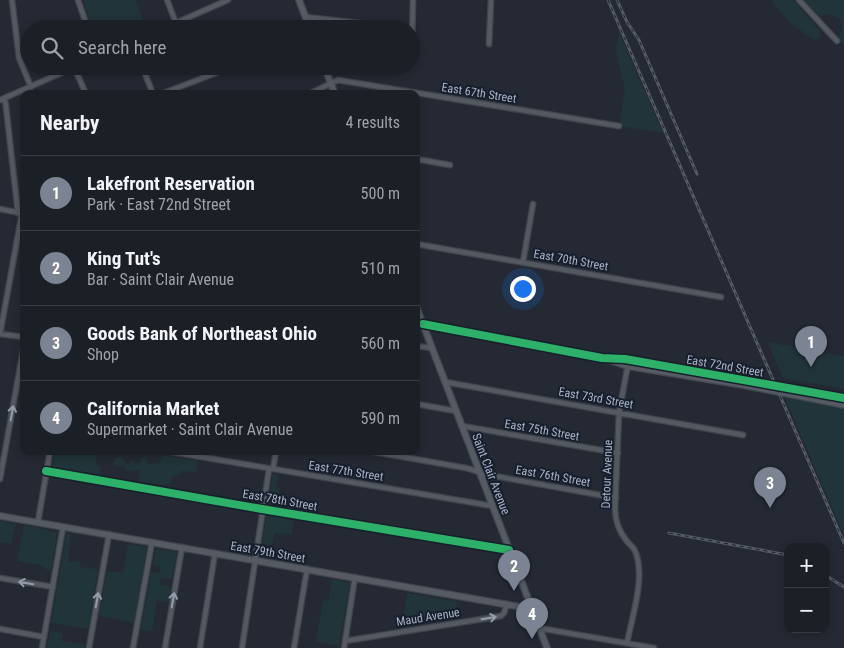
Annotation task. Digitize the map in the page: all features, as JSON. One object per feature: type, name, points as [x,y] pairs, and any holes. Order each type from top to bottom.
[{"type":"main road","points":[[299,0],[306,20]]},
{"type":"main road","points":[[327,75],[333,90]]},
{"type":"main road","name":"Saint Clair Avenue","points":[[420,316],[547,648]]},
{"type":"main road","name":"East 72nd Street","points":[[423,324],[844,405]]},
{"type":"main road","name":"East 72nd Street","points":[[628,363],[844,398]]},
{"type":"main road","name":"East 79th Street","points":[[0,516],[532,609]]},
{"type":"street","points":[[12,0],[20,62]]},
{"type":"street","points":[[78,0],[85,20]]},
{"type":"street","points":[[167,0],[175,20]]},
{"type":"street","points":[[183,20],[228,0]]},
{"type":"street","points":[[412,20],[413,0]]},
{"type":"street","points":[[489,44],[491,0]]},
{"type":"street","points":[[799,0],[837,41]]},
{"type":"street","points":[[305,17],[332,20]]},
{"type":"street","points":[[26,75],[31,87]]},
{"type":"street","points":[[24,90],[57,75]]},
{"type":"street","points":[[78,75],[84,90]]},
{"type":"street","points":[[146,75],[151,90]]},
{"type":"street","points":[[171,90],[211,75]]},
{"type":"street","name":"East 67th Street","points":[[317,90],[338,80],[403,90]]},
{"type":"street","points":[[20,92],[2,99],[20,207]]},
{"type":"street","name":"East 67th Street","points":[[420,93],[619,126]]},
{"type":"street","points":[[420,160],[450,166]]},
{"type":"street","points":[[523,262],[533,204]]},
{"type":"street","points":[[0,210],[20,213]]},
{"type":"street","points":[[20,219],[0,334],[20,336]]},
{"type":"street","name":"East 70th Street","points":[[420,245],[721,297]]},
{"type":"street","points":[[420,346],[432,348]]},
{"type":"street","name":"Detour Avenue","points":[[627,643],[640,568],[634,548],[626,540],[615,521],[619,412],[628,363]]},
{"type":"street","points":[[0,478],[20,367]]},
{"type":"street","name":"East 73rd Street","points":[[445,382],[743,435]]},
{"type":"street","points":[[420,405],[456,411]]},
{"type":"street","name":"East 75th Street","points":[[462,426],[618,453]]},
{"type":"street","points":[[38,522],[49,455]]},
{"type":"street","name":"East 77th Street","points":[[189,455],[492,506]]},
{"type":"street","points":[[242,648],[262,509],[275,455]]},
{"type":"street","name":"East 76th Street","points":[[392,455],[616,498]]},
{"type":"street","name":"East 78th Street","points":[[46,471],[510,550]]},
{"type":"street","points":[[42,648],[63,527]]},
{"type":"street","points":[[89,648],[109,534]]},
{"type":"street","points":[[133,648],[152,542]]},
{"type":"street","points":[[165,648],[182,547]]},
{"type":"street","points":[[200,648],[215,553]]},
{"type":"street","points":[[294,648],[307,569]]},
{"type":"street","points":[[0,578],[53,587]]},
{"type":"street","points":[[344,648],[355,578]]},
{"type":"street","name":"Maud Avenue","points":[[345,641],[501,616],[504,614],[507,604]]},
{"type":"street","points":[[539,628],[654,648]]},
{"type":"street","points":[[0,629],[44,637]]},
{"type":"green space","points":[[83,0],[136,0],[143,20],[90,20]]},
{"type":"green space","points":[[771,0],[793,0],[819,30],[820,38],[814,40],[789,22]]},
{"type":"green space","points":[[804,0],[844,0],[844,47],[839,38],[842,28],[840,19],[831,14],[820,16]]},
{"type":"green space","points":[[619,32],[663,133],[619,126],[625,89],[616,53]]},
{"type":"green space","points":[[767,342],[844,356],[844,389],[783,378]]},
{"type":"green space","points":[[784,396],[844,406],[844,535]]},
{"type":"green space","points":[[54,455],[97,455],[96,464],[100,467],[100,476],[52,467]]},
{"type":"green space","points":[[163,455],[198,461],[196,472],[181,471],[179,475],[175,475],[172,478],[171,483],[163,485],[138,482],[140,470],[128,471],[124,466],[113,463],[115,458],[120,457],[129,465],[133,459],[133,462],[136,464],[144,456],[149,464],[160,463]]},
{"type":"green space","points":[[273,474],[278,475],[277,488],[280,489],[277,506],[267,505]]},
{"type":"green space","points":[[267,514],[294,519],[292,535],[275,533],[272,545],[262,544]]},
{"type":"green space","points":[[0,521],[16,524],[11,544],[0,542]]},
{"type":"green space","points":[[24,525],[57,532],[51,572],[39,565],[17,561]]},
{"type":"green space","points":[[67,533],[71,534],[68,561],[80,562],[80,567],[98,569],[88,629],[51,623]]},
{"type":"green space","points":[[128,544],[147,547],[134,623],[99,616],[107,571],[123,573]]},
{"type":"green space","points":[[156,549],[177,552],[172,579],[161,578],[160,585],[171,587],[169,602],[157,601],[152,631],[141,630],[151,572],[160,573],[161,567],[153,565]]},
{"type":"green space","points":[[332,579],[350,583],[339,646],[316,642],[323,600],[328,601]]},
{"type":"green space","points":[[407,593],[456,601],[458,617],[402,626]]},
{"type":"green space","points":[[50,631],[63,633],[62,641],[85,644],[84,648],[47,648]]},
{"type":"railway","points":[[608,0],[844,543]]},
{"type":"railway","points":[[617,0],[627,22],[639,40],[697,174]]},
{"type":"railway","points":[[669,533],[784,554]]},
{"type":"railway","points":[[829,578],[844,587]]},
{"type":"cycle path","points":[[423,324],[602,358],[625,359],[844,398]]},
{"type":"cycle path","points":[[46,471],[509,550]]},
{"type":"place","name":"Lakefront Reservation","points":[[811,367]]},
{"type":"place","name":"Goods Bank of Northeast Ohio","points":[[770,508]]},
{"type":"place","name":"King Tut's","points":[[514,591]]},
{"type":"place","name":"California Market","points":[[532,639]]}]
